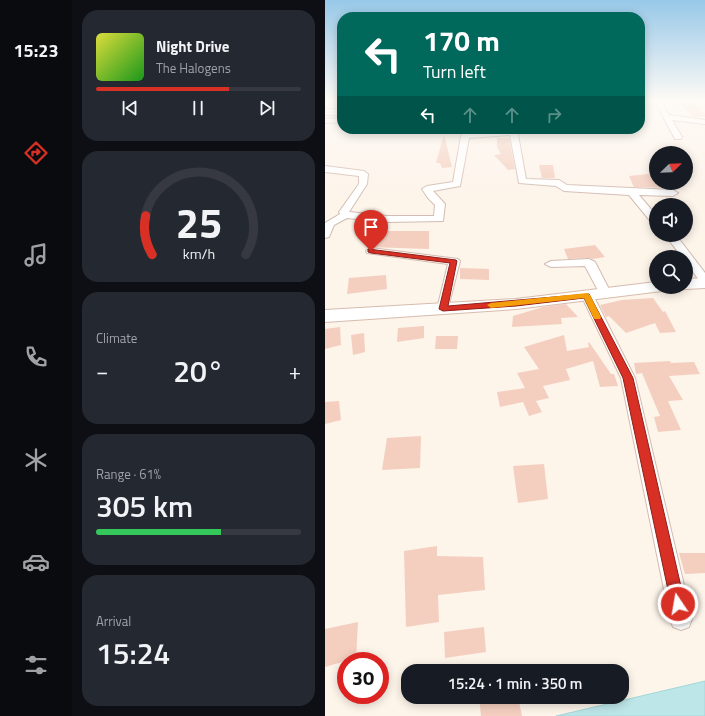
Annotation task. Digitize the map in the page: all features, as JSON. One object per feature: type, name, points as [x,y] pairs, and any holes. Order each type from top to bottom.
[{"type":"main road","points":[[693,283],[705,282]]},
{"type":"main road","points":[[325,316],[516,304],[649,288]]},
{"type":"street","points":[[325,235],[330,223],[346,215],[387,219],[439,218],[440,204],[431,196],[427,189],[457,184],[467,134]]},
{"type":"street","points":[[514,134],[522,180],[559,183],[564,188],[673,193]]},
{"type":"street","points":[[325,169],[365,174],[363,184],[344,212],[346,215]]},
{"type":"street","points":[[632,192],[649,213]]},
{"type":"street","points":[[677,242],[705,282]]},
{"type":"street","points":[[371,251],[454,261],[443,309]]},
{"type":"street","points":[[551,264],[589,262],[605,293]]},
{"type":"street","points":[[587,295],[628,378],[681,619]]},
{"type":"water","points":[[705,681],[705,716],[556,716],[607,704],[629,704],[629,699]]},
{"type":"building","points":[[444,134],[452,167],[442,168],[440,163],[436,163]]},
{"type":"building","points":[[497,138],[509,138],[515,169],[508,170],[494,155],[501,154],[497,147]]},
{"type":"building","points":[[539,165],[553,165],[555,178],[542,178]]},
{"type":"building","points":[[649,174],[649,187],[634,187],[629,176]]},
{"type":"building","points":[[372,231],[429,231],[429,249],[368,247]]},
{"type":"building","points":[[595,245],[605,257],[593,259],[568,259],[564,249]]},
{"type":"building","points":[[460,268],[489,269],[489,280],[460,279]]},
{"type":"building","points":[[386,275],[387,289],[347,294],[349,278]]},
{"type":"building","points":[[653,298],[663,312],[665,311],[676,332],[660,333],[655,323],[626,333],[609,316],[606,317],[600,305],[622,300]]},
{"type":"building","points":[[566,304],[578,317],[561,318],[562,324],[512,327],[513,316],[543,307]]},
{"type":"building","points":[[424,326],[424,338],[397,342],[398,328]]},
{"type":"building","points":[[340,327],[341,345],[325,349],[325,329]]},
{"type":"building","points":[[364,333],[365,352],[353,355],[351,335]]},
{"type":"building","points":[[564,335],[567,351],[589,347],[589,342],[611,374],[614,374],[618,386],[600,387],[593,361],[566,369],[570,380],[543,386],[549,398],[536,401],[542,412],[529,416],[523,402],[500,407],[497,392],[525,388],[517,373],[539,369],[524,347]]},
{"type":"building","points":[[436,336],[458,336],[457,349],[435,349]]},
{"type":"building","points":[[670,361],[671,363],[694,362],[700,374],[669,376],[683,400],[668,401],[681,430],[658,432],[654,417],[660,416],[642,373],[636,374],[634,363]]},
{"type":"building","points":[[339,401],[341,420],[325,424],[325,402]]},
{"type":"building","points":[[421,436],[420,468],[382,470],[387,438]]},
{"type":"building","points":[[544,464],[548,499],[518,503],[513,466]]},
{"type":"building","points":[[437,546],[437,556],[483,557],[485,590],[438,595],[439,622],[406,627],[404,551]]},
{"type":"building","points":[[679,553],[705,553],[705,573],[685,574]]},
{"type":"building","points":[[358,622],[356,652],[337,652],[337,664],[325,667],[325,629]]},
{"type":"building","points":[[484,627],[486,652],[445,658],[444,632]]},
{"type":"building","points":[[480,704],[519,704],[522,716],[481,716]]},
{"type":"slow traffic","points":[[491,305],[516,304],[587,295],[597,317]]},
{"type":"route","points":[[371,251],[454,261],[443,309],[516,304],[587,295],[628,378],[678,604]]}]
